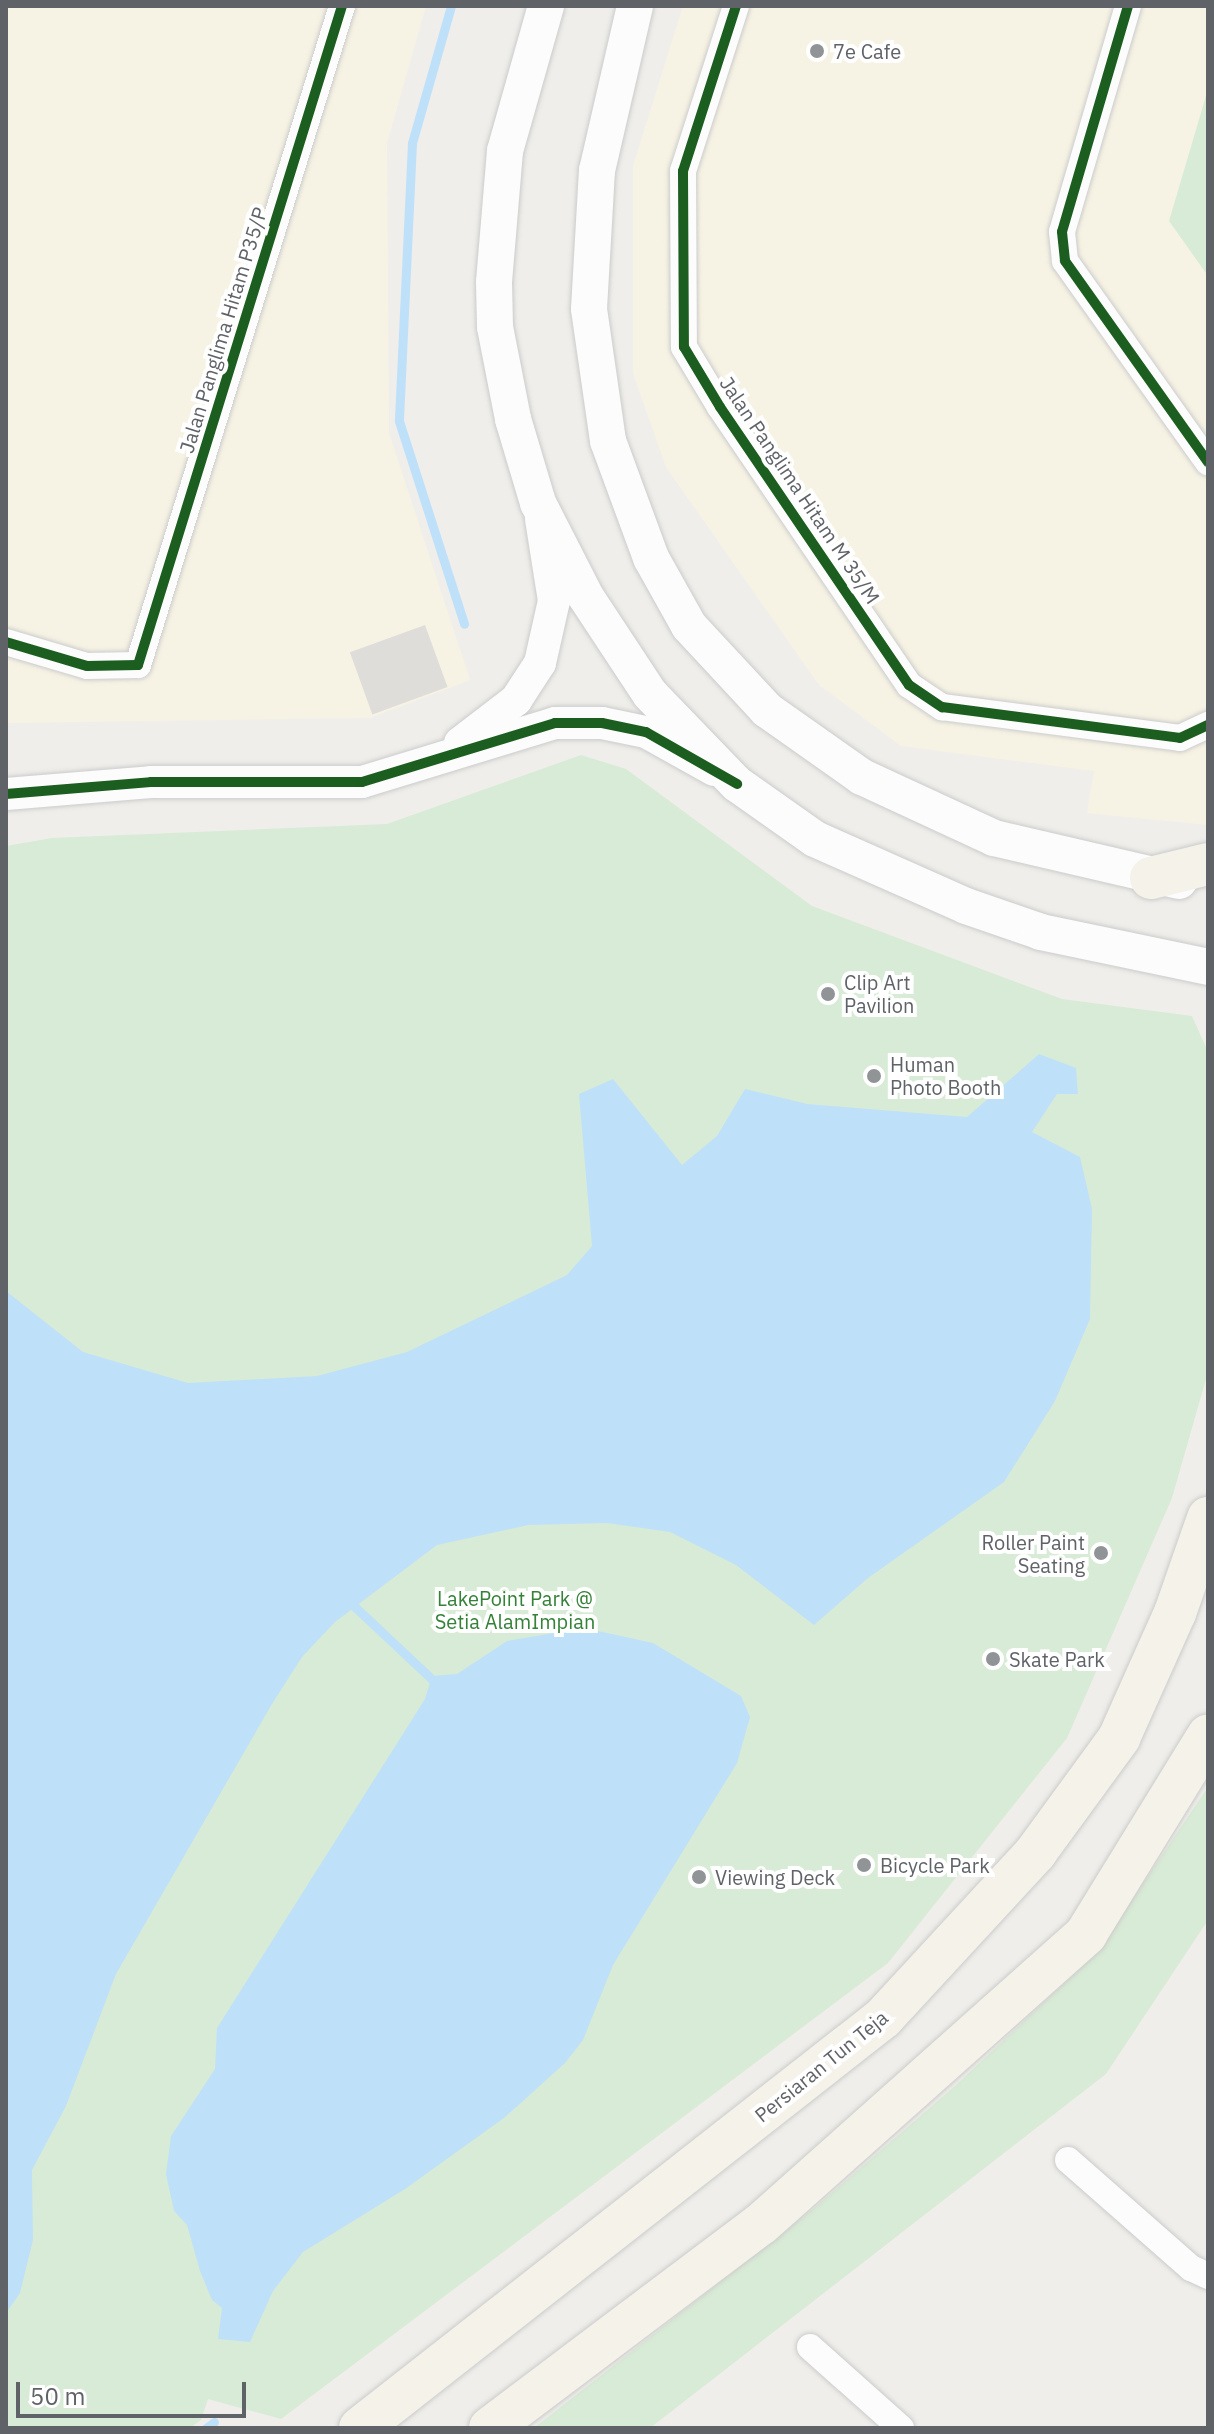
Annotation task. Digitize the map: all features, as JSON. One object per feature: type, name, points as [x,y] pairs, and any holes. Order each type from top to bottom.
[{"type":"main road","points":[[546,6],[505,151],[494,282],[495,327],[513,419],[538,503],[586,597],[650,694],[737,784],[815,839],[966,906],[1041,932],[1208,967]]},
{"type":"main road","points":[[635,6],[597,170],[589,309],[608,441],[651,558],[689,626],[767,710],[862,777],[994,838],[1151,878],[1208,884]]},
{"type":"main road","points":[[1151,878],[1208,864]]},
{"type":"main road","name":"Persiaran Tun Teja","points":[[360,2428],[883,2018],[1036,1852],[1119,1738],[1175,1613],[1208,1518]]},
{"type":"main road","points":[[490,2428],[761,2224],[1086,1934],[1208,1736]]},
{"type":"street","name":"Jalan Panglima Hitam P35/P","points":[[6,642],[87,666],[138,665],[342,6]]},
{"type":"street","name":"Jalan Panglima Hitam M 35/M","points":[[736,6],[683,171],[680,257],[684,347],[720,407],[909,685],[942,707],[1180,738],[1208,725]]},
{"type":"street","points":[[1124,7],[1062,232],[1065,261],[1208,462]]},
{"type":"street","points":[[416,768],[480,732],[516,700],[540,663],[554,601],[538,503]]},
{"type":"street","points":[[6,794],[151,782],[362,782],[555,723],[602,723],[646,732],[737,784]]},
{"type":"street","points":[[1068,2160],[1191,2268],[1208,2276]]},
{"type":"street","points":[[810,2347],[901,2428]]},
{"type":"shaded area","points":[[6,6],[426,6],[387,143],[389,433],[470,680],[370,718],[6,723]]},
{"type":"shaded area","points":[[683,6],[1208,6],[1208,825],[1087,813],[1094,771],[901,746],[819,685],[666,467],[633,373],[633,166]]},
{"type":"shaded area","points":[[425,625],[448,687],[372,714],[350,652]]},
{"type":"green space","points":[[1208,89],[1208,276],[1169,221]]},
{"type":"green space","name":"LakePoint Park @ Setia AlamImpian","points":[[581,755],[626,769],[812,906],[1062,999],[1192,1016],[1208,1052],[1208,1372],[1172,1498],[1067,1738],[888,1963],[281,2419],[208,2399],[201,2420],[190,2428],[6,2428],[6,846],[52,838],[387,824]]},
{"type":"green space","points":[[1208,1787],[1208,1920],[1106,2074],[650,2428],[534,2428],[813,2209],[955,2086],[1096,1953]]},
{"type":"water","points":[[1039,1054],[1076,1068],[1078,1094],[1057,1094],[1032,1132],[1080,1157],[1092,1209],[1090,1319],[1055,1401],[1004,1482],[868,1578],[814,1625],[736,1565],[670,1532],[607,1523],[528,1525],[437,1545],[335,1622],[302,1657],[272,1704],[116,1974],[66,2106],[32,2170],[33,2240],[20,2293],[6,2313],[6,1291],[83,1352],[188,1383],[317,1376],[407,1352],[567,1275],[592,1246],[579,1094],[613,1079],[682,1165],[717,1136],[745,1089],[807,1104],[967,1117]]},
{"type":"water","points":[[584,1628],[653,1643],[741,1696],[750,1717],[737,1763],[613,1965],[583,2040],[565,2063],[504,2118],[405,2189],[303,2252],[273,2291],[250,2342],[218,2339],[222,2308],[212,2300],[187,2225],[174,2211],[166,2174],[171,2136],[215,2069],[217,2028],[425,1699],[432,1676],[457,1674],[507,1641]]},
{"type":"waterway","points":[[451,6],[412,143],[399,421],[464,624]]},
{"type":"waterway","points":[[351,1597],[355,1607],[438,1685]]},
{"type":"waterway","points":[[206,2428],[214,2422]]},
{"type":"cycle path","points":[[6,642],[87,666],[138,665],[342,6]]},
{"type":"cycle path","points":[[736,6],[683,171],[684,347],[720,407],[909,685],[942,707],[1180,738],[1208,725]]},
{"type":"cycle path","points":[[1128,6],[1062,232],[1065,261],[1208,462]]},
{"type":"cycle path","points":[[6,794],[151,782],[362,782],[555,723],[602,723],[646,732],[737,784]]},
{"type":"place","name":"7e Cafe","points":[[817,51]]},
{"type":"place","name":"Clip Art Pavilion","points":[[828,994]]},
{"type":"place","name":"Human Photo Booth","points":[[874,1076]]},
{"type":"place","name":"Roller Paint Seating","points":[[1101,1553]]},
{"type":"place","name":"Skate Park","points":[[993,1659]]},
{"type":"place","name":"Bicycle Park","points":[[864,1865]]},
{"type":"place","name":"Viewing Deck","points":[[699,1877]]}]
